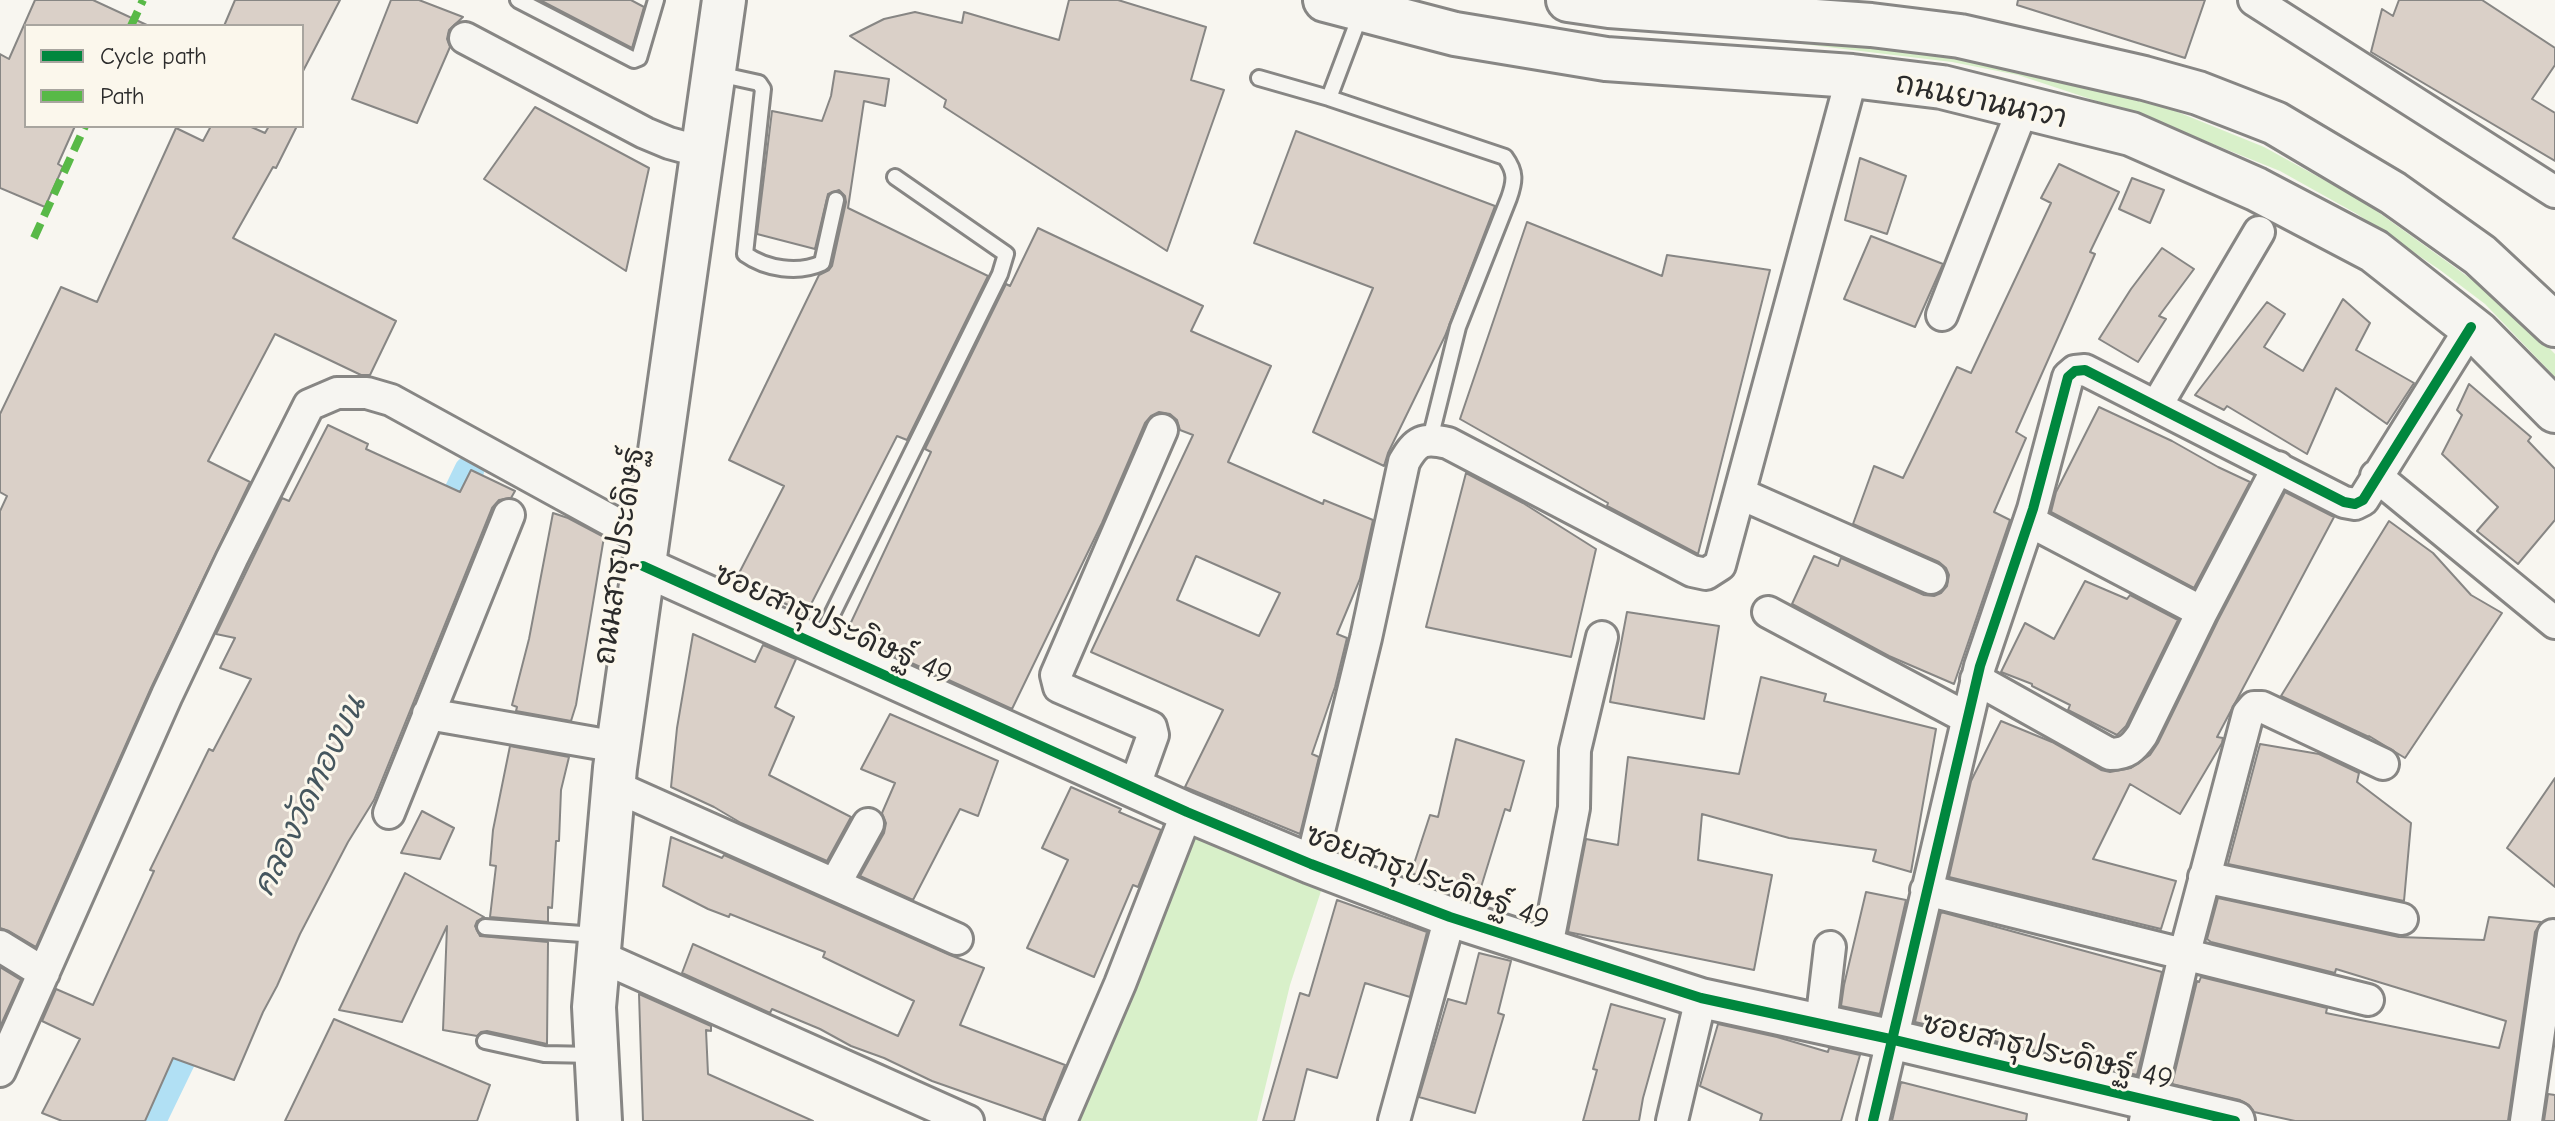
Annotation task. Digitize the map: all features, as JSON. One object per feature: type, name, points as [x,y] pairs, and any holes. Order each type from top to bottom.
[{"type":"main road","name":"ถนนสาธุประดิษฐ์","points":[[600,1121],[594,1007],[616,767],[724,0]]},
{"type":"main road","name":"ถนนยานนาวา","points":[[1568,0],[1685,12],[1876,12],[1960,36],[2198,93],[2275,123],[2393,193],[2468,246],[2555,325]]},
{"type":"main road","name":"ถนนยานนาวา","points":[[1344,5],[1455,34],[1606,59],[1852,76],[1942,87],[2131,134],[2256,189],[2374,251],[2471,327],[2555,411]]},
{"type":"main road","points":[[1685,12],[1652,20],[1652,40],[1659,44],[1739,52],[1765,70]]},
{"type":"street","points":[[2254,0],[2555,192]]},
{"type":"street","points":[[465,38],[645,133],[702,152]]},
{"type":"street","points":[[1311,864],[1366,638],[1404,462],[1413,446],[1430,439],[1448,443],[1692,571],[1706,574],[1720,565],[1852,76]]},
{"type":"street","points":[[1942,315],[2023,108]]},
{"type":"street","points":[[2157,405],[2259,232]]},
{"type":"street","points":[[1873,1121],[1976,679],[2029,521],[2068,377],[2075,371],[2085,370],[2344,502],[2355,504],[2363,500],[2471,327]]},
{"type":"street","points":[[0,1071],[167,695],[309,405],[337,393],[367,393],[391,400],[644,553]]},
{"type":"street","points":[[1134,788],[1153,735],[1151,727],[1059,687],[1056,675],[1162,430]]},
{"type":"street","points":[[1976,679],[2110,754],[2123,754],[2133,748],[2278,467]]},
{"type":"street","points":[[2376,476],[2555,623]]},
{"type":"street","points":[[1741,494],[1931,578]]},
{"type":"street","points":[[389,813],[509,515]]},
{"type":"street","points":[[2029,521],[2202,612]]},
{"type":"street","name":"ซอยสาธุประดิษฐ์ 49","points":[[644,553],[818,643],[1187,812],[1450,917],[1701,998],[1890,1039],[2147,1111],[2235,1121]]},
{"type":"street","points":[[1768,612],[1967,718]]},
{"type":"street","points":[[1547,947],[1574,808],[1575,750],[1602,637]]},
{"type":"street","points":[[2147,1111],[2204,877],[2248,714],[2254,707],[2262,707],[2383,764]]},
{"type":"street","points":[[428,714],[616,767],[835,884],[957,939]]},
{"type":"street","points":[[1061,1121],[1120,984],[1187,812]]},
{"type":"street","points":[[835,884],[868,824]]},
{"type":"street","points":[[2204,877],[2402,919]]},
{"type":"street","points":[[1926,890],[2368,1000]]},
{"type":"street","points":[[1394,1121],[1450,917]]},
{"type":"street","points":[[2526,1121],[2553,935]]},
{"type":"street","points":[[0,946],[44,973]]},
{"type":"street","points":[[599,946],[951,1118]]},
{"type":"street","points":[[1821,1024],[1830,947]]},
{"type":"street","points":[[1676,1120],[1701,998]]},
{"type":"lane","points":[[518,0],[634,60],[639,58],[656,0]]},
{"type":"lane","points":[[1329,98],[1344,5]]},
{"type":"lane","points":[[713,73],[759,83],[763,89],[745,254],[758,263],[806,270],[822,263],[836,200]]},
{"type":"lane","points":[[1259,78],[1505,157],[1513,168],[1515,181],[1458,327],[1430,439]]},
{"type":"lane","points":[[818,643],[1000,274],[1006,254],[895,177]]},
{"type":"lane","points":[[485,927],[599,946]]},
{"type":"lane","points":[[485,1041],[544,1054],[595,1055]]},
{"type":"green space","points":[[1777,41],[1952,52],[2116,87],[2264,147],[2364,202],[2503,302],[2555,354],[2555,377],[2485,304],[2440,270],[2357,214],[2280,171],[2151,119],[2018,75],[1952,62]]},
{"type":"green space","points":[[1191,831],[1322,888],[1290,985],[1257,1121],[1071,1121]]},
{"type":"building","points":[[35,0],[93,0],[145,24],[24,24]]},
{"type":"building","points":[[235,0],[340,0],[304,69],[304,24],[225,24]]},
{"type":"building","points":[[391,0],[419,0],[463,17],[449,30],[447,39],[450,47],[417,123],[352,99]]},
{"type":"building","points":[[540,0],[631,0],[644,7],[632,48]]},
{"type":"building","points":[[1069,0],[1118,0],[1206,27],[1191,80],[1224,90],[1167,251],[944,107],[946,100],[850,36],[884,19],[915,12],[962,23],[964,12],[1059,40]]},
{"type":"building","points":[[2018,0],[2205,0],[2185,58],[2017,5]]},
{"type":"building","points":[[2399,0],[2482,0],[2555,48],[2555,65],[2532,99],[2555,113],[2555,161],[2371,52],[2382,9],[2393,16]]},
{"type":"building","points":[[24,25],[24,128],[74,128],[58,164],[63,167],[45,207],[0,188],[0,54],[9,59]]},
{"type":"building","points":[[835,71],[889,79],[885,106],[864,101],[848,208],[988,276],[907,440],[897,436],[806,614],[736,579],[784,486],[729,460],[819,275],[832,266],[846,202],[839,190],[828,194],[815,249],[757,234],[772,111],[822,121],[831,96]]},
{"type":"building","points":[[535,107],[649,168],[626,271],[484,179]]},
{"type":"building","points":[[176,128],[203,141],[210,128],[254,128],[265,133],[268,128],[296,128],[276,168],[273,167],[233,238],[396,321],[370,375],[361,375],[275,334],[208,461],[250,482],[151,688],[36,947],[0,928],[0,511],[7,496],[0,492],[0,414],[61,287],[97,302]]},
{"type":"building","points":[[1296,131],[1495,206],[1445,336],[1384,466],[1313,432],[1373,288],[1254,243]]},
{"type":"building","points":[[1860,158],[1906,176],[1887,234],[1845,220]]},
{"type":"building","points":[[2059,164],[2119,192],[2090,252],[2095,254],[2016,432],[2026,438],[1994,512],[2010,520],[1954,684],[1889,656],[1792,604],[1814,556],[1838,566],[1841,558],[1924,595],[1934,596],[1947,586],[1949,575],[1939,562],[1853,524],[1874,466],[1903,478],[1957,367],[1971,373],[2051,203],[2041,198]]},
{"type":"building","points":[[2132,178],[2164,190],[2150,223],[2119,209]]},
{"type":"building","points":[[1527,222],[1662,276],[1667,255],[1770,270],[1698,554],[1607,506],[1608,503],[1460,419]]},
{"type":"building","points":[[1038,228],[1203,306],[1191,331],[1271,366],[1228,462],[1323,504],[1324,500],[1373,520],[1360,579],[1337,634],[1347,638],[1335,687],[1312,754],[1319,757],[1300,834],[1185,787],[1223,710],[1091,652],[1193,435],[1180,430],[1177,420],[1170,414],[1159,412],[1145,423],[1102,523],[1012,709],[846,633],[931,452],[925,449],[1006,284],[1010,286]],"holes":[[[1196,556],[1280,593],[1259,636],[1177,600]]]},
{"type":"building","points":[[1871,236],[1943,264],[1915,327],[1844,299]]},
{"type":"building","points":[[2162,248],[2194,269],[2159,316],[2166,319],[2138,362],[2099,339]]},
{"type":"building","points":[[2343,299],[2370,323],[2356,350],[2414,383],[2387,424],[2336,388],[2307,454],[2227,406],[2224,410],[2195,395],[2267,302],[2285,314],[2264,347],[2303,371]]},
{"type":"building","points":[[2469,384],[2531,437],[2528,441],[2555,469],[2555,520],[2518,564],[2477,531],[2498,507],[2442,454],[2462,415],[2457,410]]},
{"type":"building","points":[[2099,407],[2250,482],[2194,588],[2051,512],[2056,492]]},
{"type":"building","points":[[328,425],[368,444],[366,449],[460,492],[471,470],[515,491],[511,498],[499,500],[492,508],[374,800],[348,842],[300,934],[234,1080],[173,1058],[145,1121],[62,1121],[42,1113],[80,1039],[42,1021],[56,989],[93,1005],[154,871],[150,870],[209,749],[213,751],[251,679],[220,668],[235,638],[216,634],[282,498],[289,501]]},
{"type":"building","points":[[1466,473],[1523,503],[1596,549],[1571,657],[1426,627]]},
{"type":"building","points":[[2285,492],[2334,517],[2217,737],[2223,738],[2222,743],[2180,814],[2130,784],[2093,859],[2176,881],[2161,929],[1949,877],[1971,781],[2001,721],[2052,742],[2101,770],[2110,772],[2131,768],[2150,755]]},
{"type":"building","points":[[553,513],[604,537],[571,721],[516,711],[517,707],[512,705],[529,639]]},
{"type":"building","points":[[2389,521],[2433,553],[2471,595],[2502,613],[2405,758],[2369,736],[2281,696]]},
{"type":"building","points":[[2085,581],[2127,599],[2130,595],[2178,620],[2126,726],[2117,735],[2068,710],[2070,705],[2032,684],[2001,672],[2025,623],[2054,639]]},
{"type":"building","points":[[1627,612],[1719,626],[1704,719],[1610,702]]},
{"type":"building","points":[[693,634],[755,662],[763,645],[796,659],[775,707],[794,717],[769,775],[851,817],[827,861],[741,823],[671,787],[677,728]]},
{"type":"building","points":[[1761,677],[1826,694],[1824,701],[1936,729],[1911,872],[1873,861],[1876,850],[1789,838],[1702,814],[1698,860],[1772,875],[1754,970],[1568,932],[1586,839],[1618,845],[1628,757],[1739,774]]},
{"type":"building","points":[[890,714],[998,761],[978,816],[960,809],[913,900],[860,876],[884,833],[886,823],[882,813],[895,783],[861,769]]},
{"type":"building","points":[[1456,739],[1524,761],[1510,811],[1505,809],[1478,897],[1411,873],[1430,815],[1438,817]]},
{"type":"building","points":[[2260,744],[2319,754],[2359,773],[2357,782],[2411,823],[2404,901],[2228,864]]},
{"type":"building","points":[[510,746],[569,757],[561,790],[559,841],[556,841],[552,908],[548,907],[548,922],[490,917],[496,866],[490,865],[493,830]]},
{"type":"building","points":[[2555,778],[2555,887],[2507,848]]},
{"type":"building","points":[[1071,787],[1161,830],[1138,887],[1133,885],[1094,977],[1027,948],[1068,860],[1042,848]]},
{"type":"building","points":[[422,811],[454,828],[440,859],[401,853]]},
{"type":"building","points":[[671,837],[722,858],[724,855],[984,968],[960,1025],[1065,1065],[1043,1120],[932,1081],[820,1029],[772,1009],[770,1013],[682,973],[693,944],[898,1036],[914,1001],[823,957],[825,952],[730,914],[729,917],[708,909],[663,886]]},
{"type":"building","points":[[405,873],[484,917],[475,926],[480,936],[548,942],[547,1044],[487,1031],[477,1036],[443,1030],[447,926],[402,1022],[339,1010]]},
{"type":"building","points":[[1866,892],[1906,900],[1880,1014],[1841,1006]]},
{"type":"building","points":[[2218,898],[2399,937],[2484,940],[2489,917],[2541,922],[2535,932],[2508,1121],[2295,1121],[2254,1112],[2240,1100],[2172,1084],[2197,981],[2201,977],[2327,1008],[2326,1013],[2499,1048],[2506,1021],[2336,969],[2335,973],[2211,942],[2207,939]]},
{"type":"building","points":[[1337,900],[1427,932],[1410,997],[1365,983],[1337,1078],[1307,1069],[1294,1121],[1263,1121],[1300,993],[1309,996]]},
{"type":"building","points":[[1941,912],[2162,972],[2137,1075],[1915,1022]]},
{"type":"building","points":[[1479,953],[1511,961],[1498,1013],[1504,1015],[1475,1113],[1419,1097],[1448,999],[1466,1004]]},
{"type":"building","points":[[0,967],[21,980],[0,1027]]},
{"type":"building","points":[[639,994],[711,1026],[711,1031],[706,1030],[708,1074],[813,1121],[643,1121]]},
{"type":"building","points":[[1611,1004],[1665,1019],[1639,1121],[1583,1121],[1597,1070],[1593,1069]]},
{"type":"building","points":[[334,1019],[490,1085],[477,1121],[285,1121]]},
{"type":"building","points":[[1718,1024],[1828,1052],[1829,1048],[1860,1055],[1841,1121],[1760,1121],[1762,1114],[1700,1086]]},
{"type":"building","points":[[1901,1082],[2027,1114],[2026,1121],[1892,1121]]},
{"type":"building","points":[[2548,1094],[2555,1095],[2555,1121],[2544,1121]]},
{"type":"waterway","name":"คลองวัดทองบน","points":[[442,527],[469,471]]},
{"type":"waterway","name":"คลองวัดทองบน","points":[[151,1121],[197,1026]]},
{"type":"marked path","points":[[132,24],[143,0]]},
{"type":"marked path","points":[[34,238],[84,128]]},
{"type":"cycle path","points":[[1873,1121],[1980,666],[2033,509],[2068,377],[2075,371],[2085,370],[2344,502],[2355,504],[2363,500],[2471,327]]},
{"type":"cycle path","points":[[643,566],[1187,812],[1450,917],[1701,998],[1890,1039],[2235,1121]]}]
